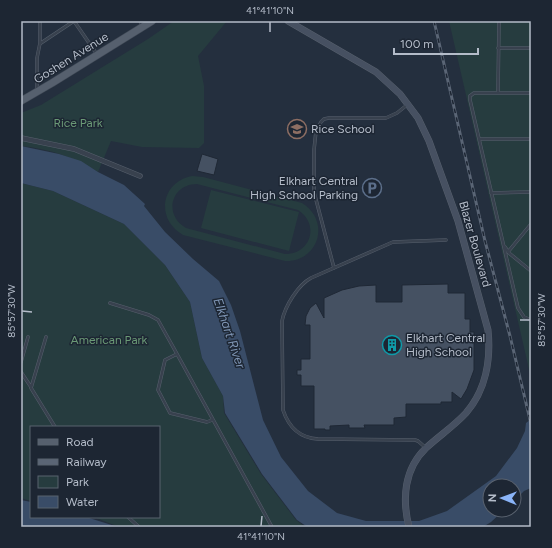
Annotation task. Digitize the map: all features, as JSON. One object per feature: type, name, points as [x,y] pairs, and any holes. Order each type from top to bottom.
[{"type":"main road","name":"Goshen Avenue","points":[[21,101],[97,55],[142,24],[152,21]]},
{"type":"main road","name":"Blazer Boulevard","points":[[288,21],[376,72],[396,89],[418,118],[446,184],[467,252],[488,330],[488,367],[485,379],[474,402],[467,412],[455,424],[426,448],[419,456],[409,474],[405,492],[406,516],[409,527]]},
{"type":"street","points":[[21,138],[74,149],[140,176]]},
{"type":"lane","points":[[37,92],[37,58],[40,43],[40,21]]},
{"type":"lane","points":[[40,43],[74,21],[97,55]]},
{"type":"lane","points":[[498,93],[499,21]]},
{"type":"lane","points":[[498,48],[531,48]]},
{"type":"lane","points":[[531,93],[474,93],[470,96],[518,308],[524,317],[531,320]]},
{"type":"lane","points":[[334,268],[314,192],[314,150],[318,125],[324,119],[329,118],[386,118],[397,113],[408,104]]},
{"type":"lane","points":[[479,139],[531,139]]},
{"type":"lane","points":[[491,193],[531,192]]},
{"type":"lane","points":[[508,252],[531,224]]},
{"type":"lane","points":[[426,448],[421,442],[415,440],[310,439],[302,436],[295,430],[286,418],[283,410],[282,321],[299,288],[304,282],[393,242],[446,240]]},
{"type":"lane","points":[[504,246],[508,252],[531,271]]},
{"type":"lane","points":[[110,303],[149,315],[158,320],[272,527]]},
{"type":"lane","points":[[21,362],[28,337]]},
{"type":"lane","points":[[31,388],[46,337]]},
{"type":"lane","points":[[177,354],[165,360],[158,390],[170,413],[207,422],[212,420]]},
{"type":"lane","points":[[21,372],[54,426]]},
{"type":"lane","points":[[129,518],[139,527]]},
{"type":"green space","name":"Rice Park","points":[[174,21],[227,21],[198,56],[204,86],[204,143],[199,148],[142,147],[111,141],[98,172],[61,154],[21,146],[21,113],[41,105],[148,39]]},
{"type":"green space","points":[[449,21],[531,21],[531,378]]},
{"type":"green space","points":[[192,176],[203,177],[302,203],[311,211],[316,220],[318,230],[317,239],[313,248],[306,255],[297,260],[285,261],[183,235],[174,228],[168,220],[165,211],[165,202],[168,193],[182,180]],"holes":[[[197,184],[298,210],[305,216],[309,223],[310,237],[301,249],[294,253],[285,254],[186,228],[174,216],[173,201],[176,194],[181,189],[188,185]]]},
{"type":"green space","name":"American Park","points":[[21,183],[53,191],[124,224],[165,265],[190,302],[202,358],[223,396],[224,413],[261,474],[296,520],[305,527],[119,527],[96,518],[160,518],[160,426],[30,426],[30,501],[21,498]]},
{"type":"green space","points":[[211,190],[299,212],[289,251],[201,228]]},
{"type":"water","name":"Elkhart River","points":[[21,146],[59,154],[81,161],[98,172],[124,185],[145,204],[144,206],[165,232],[219,281],[231,305],[240,331],[263,420],[281,457],[308,491],[337,513],[366,521],[419,521],[447,511],[482,486],[482,518],[495,518],[483,527],[306,526],[297,520],[262,474],[225,413],[223,396],[202,358],[190,302],[165,265],[124,224],[53,191],[21,183]]},
{"type":"water","points":[[531,419],[531,488],[522,493],[522,478],[493,478],[517,448],[525,431],[526,423]]},
{"type":"water","points":[[21,500],[30,502],[30,518],[89,518],[118,527],[21,527]]},
{"type":"building","points":[[202,154],[218,159],[214,175],[197,171]]},
{"type":"building","name":"Elkhart Central High School","points":[[448,284],[448,293],[465,293],[465,319],[470,319],[470,332],[474,332],[474,370],[467,389],[461,399],[452,392],[452,402],[441,402],[441,404],[406,404],[406,417],[394,418],[394,425],[364,425],[365,428],[349,428],[349,425],[330,426],[330,430],[314,429],[314,386],[301,386],[301,375],[297,375],[297,370],[301,370],[301,359],[310,359],[310,325],[305,325],[306,316],[310,308],[316,303],[324,318],[324,298],[342,290],[359,286],[376,285],[376,302],[402,302],[402,285]]},
{"type":"railway","points":[[434,21],[485,241],[531,424]]},
{"type":"place","name":"Rice School","points":[[297,129]]},
{"type":"place","name":"Elkhart Central High School Parking","points":[[372,188]]},
{"type":"place","name":"Elkhart Central High School","points":[[392,345]]}]
